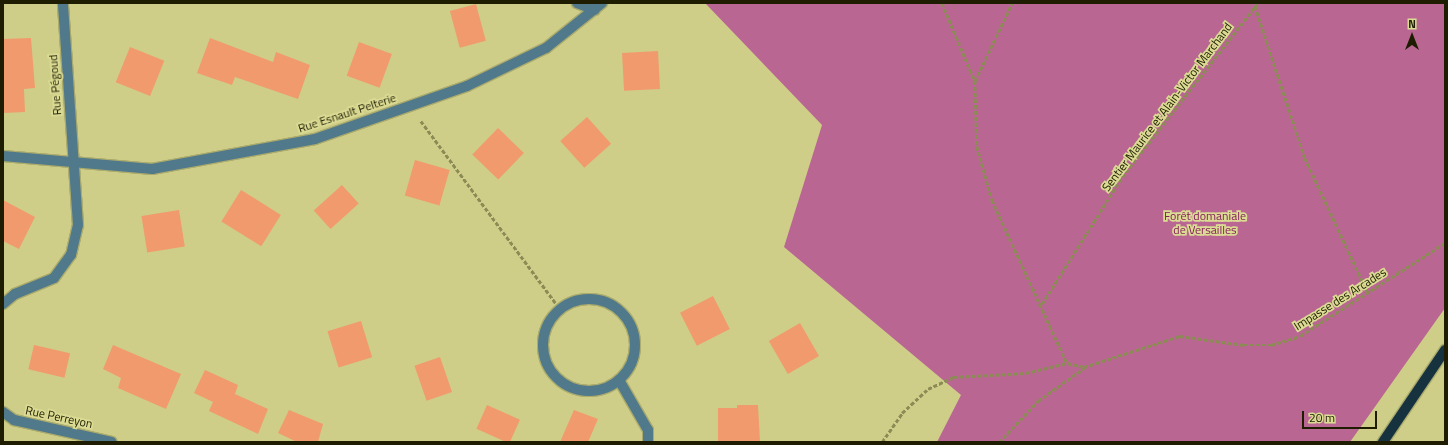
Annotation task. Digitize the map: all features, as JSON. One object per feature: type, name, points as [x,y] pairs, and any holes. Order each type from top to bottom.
[{"type":"main road","points":[[1383,442],[1445,350]]},
{"type":"street","name":"Rue Pégoud","points":[[63,3],[74,164]]},
{"type":"street","points":[[577,3],[599,6]]},
{"type":"street","name":"Rue Esnault Pelterie","points":[[3,156],[74,164],[152,169],[315,140],[467,86],[546,48],[599,6]]},
{"type":"street","points":[[3,304],[15,294],[54,278],[71,255],[78,225],[74,164]]},
{"type":"street","points":[[574,301],[606,301],[630,322],[635,337],[635,353],[620,380],[593,391],[578,390],[553,375],[544,355],[544,333],[560,309],[574,301]]},
{"type":"street","points":[[620,380],[648,430],[648,442]]},
{"type":"street","name":"Rue Perreyon","points":[[3,412],[14,420],[112,442]]},
{"type":"path","points":[[942,3],[975,81],[977,146],[992,200],[1042,304],[1067,363]]},
{"type":"path","points":[[975,81],[1012,3]]},
{"type":"path","name":"Sentier Maurice et Alain-Victor Marchand","points":[[1042,304],[1122,177],[1258,3]]},
{"type":"path","points":[[1255,6],[1305,158],[1368,293]]},
{"type":"path","points":[[410,106],[560,309]]},
{"type":"path","name":"Impasse des Arcades","points":[[1084,367],[1180,336],[1271,344],[1300,336],[1445,243]]},
{"type":"path","points":[[882,442],[902,413],[928,388],[954,377],[1026,373],[1067,363],[1084,367]]},
{"type":"path","points":[[999,442],[1038,401],[1084,367]]},
{"type":"green space","name":"Forêt domaniale de Versailles","points":[[705,3],[1445,3],[1445,308],[1350,442],[937,442],[961,395],[784,247],[822,125]]},
{"type":"building","points":[[476,4],[486,41],[460,48],[450,11]]},
{"type":"building","points":[[31,38],[35,88],[24,89],[25,112],[3,113],[3,39]]},
{"type":"building","points":[[210,38],[273,62],[276,52],[310,65],[298,99],[235,77],[232,85],[197,73]]},
{"type":"building","points":[[359,42],[392,54],[380,88],[347,76]]},
{"type":"building","points":[[130,47],[164,61],[150,96],[116,82]]},
{"type":"building","points":[[658,51],[660,89],[624,91],[622,53]]},
{"type":"building","points":[[587,117],[611,144],[584,168],[560,141]]},
{"type":"building","points":[[498,128],[524,153],[498,180],[472,155]]},
{"type":"building","points":[[415,160],[450,170],[439,205],[405,196]]},
{"type":"building","points":[[342,185],[359,204],[330,229],[314,210]]},
{"type":"building","points":[[241,190],[281,215],[261,246],[221,221]]},
{"type":"building","points":[[3,200],[35,217],[19,249],[3,241]]},
{"type":"building","points":[[179,210],[185,247],[147,252],[141,216]]},
{"type":"building","points":[[713,296],[730,329],[697,346],[680,313]]},
{"type":"building","points":[[361,321],[372,357],[339,368],[328,331]]},
{"type":"building","points":[[800,323],[819,356],[788,374],[769,341]]},
{"type":"building","points":[[34,345],[70,353],[64,378],[28,369]]},
{"type":"building","points":[[113,345],[181,374],[166,409],[118,388],[121,378],[103,369]]},
{"type":"building","points":[[440,357],[452,392],[427,401],[414,366]]},
{"type":"building","points":[[205,370],[238,385],[235,394],[268,409],[258,434],[209,411],[213,402],[194,393]]},
{"type":"building","points":[[487,405],[520,420],[510,442],[506,442],[476,429]]},
{"type":"building","points":[[737,405],[758,405],[760,442],[718,442],[718,408],[737,408]]},
{"type":"building","points":[[289,410],[323,424],[318,442],[297,442],[278,433]]},
{"type":"building","points":[[574,410],[598,419],[588,442],[560,442]]}]
